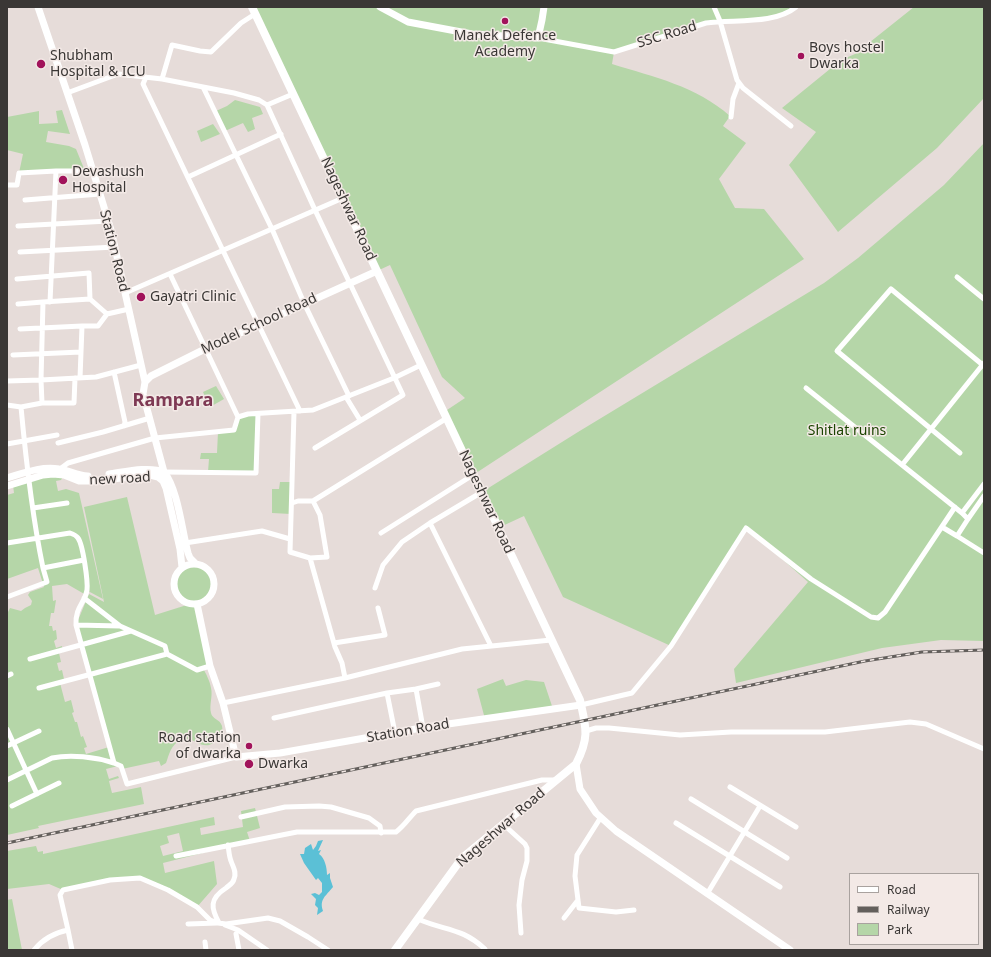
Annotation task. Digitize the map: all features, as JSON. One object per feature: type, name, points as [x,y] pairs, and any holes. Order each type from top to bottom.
[{"type":"main road","name":"Nageshwar Road","points":[[254,10],[580,700],[586,724],[583,750],[576,764],[462,858],[394,950]]},
{"type":"street","name":"Station Road","points":[[38,7],[93,171],[108,221],[145,382],[143,394],[150,418]]},
{"type":"street","name":"SSC Road","points":[[380,7],[408,22],[472,34],[538,38],[614,52],[706,23],[773,18],[788,13],[796,7]]},
{"type":"street","points":[[538,38],[544,7]]},
{"type":"street","points":[[714,7],[720,21],[737,80],[743,88],[760,103],[792,126]]},
{"type":"street","points":[[162,79],[172,45],[211,52],[254,10]]},
{"type":"street","points":[[67,92],[118,74],[162,79],[203,87],[253,99],[267,105],[403,395],[315,448]]},
{"type":"street","points":[[146,77],[143,84],[300,411]]},
{"type":"street","points":[[731,117],[733,99],[739,83]]},
{"type":"street","points":[[203,87],[272,229],[304,303],[360,420]]},
{"type":"street","points":[[267,105],[293,94]]},
{"type":"street","points":[[188,177],[281,134]]},
{"type":"street","points":[[50,302],[56,171]]},
{"type":"street","points":[[7,185],[17,184],[19,173],[93,171]]},
{"type":"street","points":[[25,200],[100,194]]},
{"type":"street","points":[[125,293],[342,198]]},
{"type":"street","points":[[18,226],[108,221]]},
{"type":"street","points":[[20,252],[115,247]]},
{"type":"street","name":"Model School Road","points":[[145,382],[151,376],[205,349],[377,271]]},
{"type":"street","points":[[17,279],[89,273],[90,299]]},
{"type":"street","points":[[59,472],[68,463],[155,438],[234,430],[238,417],[170,274]]},
{"type":"street","points":[[957,277],[984,299]]},
{"type":"street","points":[[902,465],[931,428],[984,365],[891,289],[837,351],[931,428],[960,452]]},
{"type":"street","points":[[18,304],[90,299],[107,314]]},
{"type":"street","points":[[42,403],[41,380],[43,302]]},
{"type":"street","points":[[20,329],[98,326],[107,314],[129,310]]},
{"type":"street","points":[[7,405],[21,407],[42,403],[74,403],[81,352],[82,326]]},
{"type":"street","points":[[13,355],[81,352]]},
{"type":"street","points":[[7,381],[96,377],[141,365]]},
{"type":"street","points":[[238,417],[248,414],[313,410],[394,378],[421,365]]},
{"type":"street","points":[[114,372],[125,422],[124,426]]},
{"type":"street","points":[[806,388],[968,519]]},
{"type":"street","points":[[7,597],[47,582],[37,539],[28,476],[21,407]]},
{"type":"street","points":[[294,412],[290,552],[310,558],[327,557],[320,515],[313,501]]},
{"type":"street","points":[[150,475],[159,476],[164,472],[256,474],[258,414]]},
{"type":"street","points":[[58,443],[150,418],[164,472],[163,481],[166,488],[180,549],[182,567]]},
{"type":"street","points":[[292,503],[298,501],[313,501],[447,418]]},
{"type":"street","points":[[7,444],[57,435]]},
{"type":"street","name":"new road","points":[[7,486],[50,468],[79,481],[150,475],[158,477],[163,481]]},
{"type":"street","name":"new road","points":[[59,472],[82,476],[94,476],[151,469],[158,469],[164,472]]},
{"type":"street","points":[[164,472],[168,476],[174,493],[185,543],[190,558],[195,563]]},
{"type":"street","points":[[381,533],[473,475]]},
{"type":"street","name":"new road","points":[[7,478],[28,476]]},
{"type":"street","points":[[962,513],[984,484]]},
{"type":"street","points":[[375,588],[383,565],[402,542],[430,523],[482,492]]},
{"type":"street","points":[[957,536],[984,496]]},
{"type":"street","points":[[33,508],[67,503]]},
{"type":"street","points":[[581,705],[632,693],[671,646],[746,528],[811,579],[871,618],[878,618],[886,612],[955,507]]},
{"type":"street","points":[[430,523],[491,646]]},
{"type":"street","points":[[942,527],[984,553]]},
{"type":"street","points":[[185,543],[262,531],[290,539]]},
{"type":"street","points":[[7,543],[70,533],[74,534],[78,538],[84,560],[88,588],[77,612],[76,625],[114,763]]},
{"type":"street","points":[[310,558],[334,643],[342,663],[345,678]]},
{"type":"street","points":[[43,568],[84,560]]},
{"type":"street","points":[[195,563],[202,564],[207,568],[214,579],[214,586],[209,598],[197,604],[190,604],[184,602],[178,597],[173,585],[174,578],[182,567],[195,563]]},
{"type":"street","points":[[84,598],[120,626],[165,646],[167,654]]},
{"type":"street","points":[[7,780],[52,758],[89,758],[104,760],[121,766],[127,784],[235,754],[223,703],[210,666],[197,604]]},
{"type":"street","points":[[334,643],[385,635],[378,608]]},
{"type":"street","points":[[76,625],[120,626]]},
{"type":"street","points":[[30,659],[131,631]]},
{"type":"street","points":[[223,703],[345,678],[462,650],[551,640]]},
{"type":"street","points":[[39,688],[167,654],[197,670],[210,666]]},
{"type":"street","points":[[274,718],[388,693],[438,684]]},
{"type":"street","points":[[416,689],[423,728]]},
{"type":"street","points":[[388,693],[395,733]]},
{"type":"street","name":"Station Road","points":[[235,754],[280,753],[423,728],[581,705]]},
{"type":"street","points":[[586,731],[596,728],[610,728],[680,735],[731,732],[825,732],[910,722],[926,724],[984,749]]},
{"type":"street","points":[[7,729],[37,794]]},
{"type":"street","points":[[7,746],[40,731]]},
{"type":"street","points":[[576,764],[580,790],[596,813],[616,831],[790,950]]},
{"type":"street","points":[[176,856],[297,832],[396,832],[402,828],[416,811],[542,780],[556,780]]},
{"type":"street","points":[[12,806],[59,783]]},
{"type":"street","points":[[730,787],[796,827]]},
{"type":"street","points":[[692,799],[788,858]]},
{"type":"street","points":[[707,894],[760,806]]},
{"type":"street","points":[[241,817],[285,807],[331,807],[369,818],[380,826],[381,833]]},
{"type":"street","points":[[601,817],[577,855],[575,876],[579,908],[616,912],[634,910]]},
{"type":"street","points":[[676,823],[780,887]]},
{"type":"street","points":[[503,824],[525,844],[527,848],[527,861],[522,880],[519,904],[521,933]]},
{"type":"street","points":[[219,923],[213,911],[214,901],[218,893],[231,885],[235,873],[229,856],[228,845]]},
{"type":"street","points":[[72,950],[60,895],[63,890],[110,880],[140,878],[168,890],[197,907],[210,920],[238,930],[267,950]]},
{"type":"street","points":[[564,918],[578,900]]},
{"type":"street","points":[[188,924],[226,924],[268,918],[280,922],[328,950]]},
{"type":"street","points":[[418,919],[463,933],[474,939],[485,949]]},
{"type":"street","points":[[34,950],[38,944],[51,935],[68,930]]},
{"type":"street","points":[[236,934],[239,950]]},
{"type":"street","points":[[205,942],[206,950]]},
{"type":"green space","points":[[252,7],[796,7],[773,18],[720,21],[614,52],[612,64],[659,78],[689,90],[703,97],[730,116],[723,126],[746,143],[719,179],[735,208],[764,209],[804,259],[473,475],[444,412],[465,398],[442,377],[390,265],[377,271]]},
{"type":"green space","points":[[914,7],[984,7],[984,98],[937,148],[838,232],[789,165],[816,132],[782,108],[841,60],[855,54]]},
{"type":"green space","points":[[235,100],[260,107],[263,114],[252,118],[255,129],[248,132],[243,123],[225,131],[216,111]]},
{"type":"green space","points":[[62,110],[70,134],[48,131],[46,142],[69,146],[76,149],[85,171],[19,173],[23,154],[7,150],[7,117],[39,111],[39,124],[58,123],[56,111]]},
{"type":"green space","points":[[213,124],[220,134],[201,142],[197,131]]},
{"type":"green space","name":"Shitlat ruins","points":[[984,143],[984,641],[941,640],[882,648],[736,683],[734,669],[808,582],[747,528],[671,646],[563,597],[524,516],[498,528],[482,492],[824,283],[858,258],[944,185]]},
{"type":"green space","points":[[216,386],[224,399],[210,407],[203,392]]},
{"type":"green space","points":[[258,414],[256,473],[208,472],[209,459],[200,459],[201,453],[217,453],[218,432],[234,430],[238,417]]},
{"type":"green space","points":[[64,475],[61,480],[56,481],[58,491],[66,489],[79,493],[103,599],[88,591],[86,595],[67,584],[52,586],[53,601],[56,600],[54,613],[51,613],[49,626],[52,626],[53,631],[56,630],[57,639],[54,641],[56,648],[62,646],[63,652],[59,653],[61,662],[57,663],[59,671],[62,670],[64,679],[60,683],[65,702],[71,700],[74,712],[72,713],[75,722],[77,722],[81,737],[83,736],[87,747],[84,748],[86,754],[109,747],[76,625],[89,594],[104,602],[84,507],[127,497],[155,615],[190,604],[197,604],[210,666],[203,668],[211,688],[211,713],[213,717],[221,724],[222,730],[221,735],[214,743],[209,745],[200,744],[186,739],[181,740],[175,744],[166,763],[161,766],[159,761],[122,769],[118,766],[106,769],[109,779],[118,776],[119,778],[109,781],[112,793],[141,787],[144,804],[38,826],[39,828],[7,835],[7,614],[10,608],[21,611],[31,605],[32,601],[28,595],[30,592],[44,587],[38,568],[7,579],[7,495],[14,493],[13,485],[32,479]]},
{"type":"green space","points":[[280,482],[292,482],[291,514],[272,513],[272,489],[279,489]]},
{"type":"green space","points":[[194,567],[206,572],[211,584],[206,596],[194,601],[182,596],[177,584],[182,572]]},
{"type":"green space","points":[[503,679],[506,686],[526,680],[544,682],[553,709],[485,719],[477,689]]},
{"type":"green space","points":[[255,808],[260,828],[247,832],[250,841],[163,863],[165,873],[214,861],[217,884],[197,907],[140,878],[110,880],[63,890],[49,884],[7,889],[7,851],[36,846],[38,852],[43,851],[43,854],[214,817],[215,825],[200,828],[201,835],[243,827],[241,811]],"holes":[[[179,833],[183,851],[163,856],[160,846],[169,843],[167,836]]]},
{"type":"green space","points":[[12,899],[22,950],[7,950],[7,900]]},
{"type":"water","points":[[323,840],[318,851],[321,850],[319,854],[325,863],[327,875],[330,873],[333,887],[326,895],[322,903],[323,911],[317,915],[318,908],[315,905],[316,899],[311,894],[315,893],[319,895],[322,892],[322,883],[318,878],[316,880],[304,863],[300,854],[304,854],[305,848],[311,844],[313,850],[318,841]]},
{"type":"railway","points":[[7,843],[865,661],[922,652],[984,650]]},
{"type":"place","name":"Manek Defence Academy","points":[[505,21]]},
{"type":"place","name":"Boys hostel Dwarka","points":[[801,56]]},
{"type":"place","name":"Shubham Hospital & ICU","points":[[41,64]]},
{"type":"place","name":"Devashush Hospital","points":[[63,180]]},
{"type":"place","name":"Gayatri Clinic","points":[[141,297]]},
{"type":"place","name":"Road station of dwarka","points":[[249,746]]},
{"type":"place","name":"Dwarka","points":[[249,764]]},
{"type":"district","name":"Rampara","points":[[173,401]]}]
